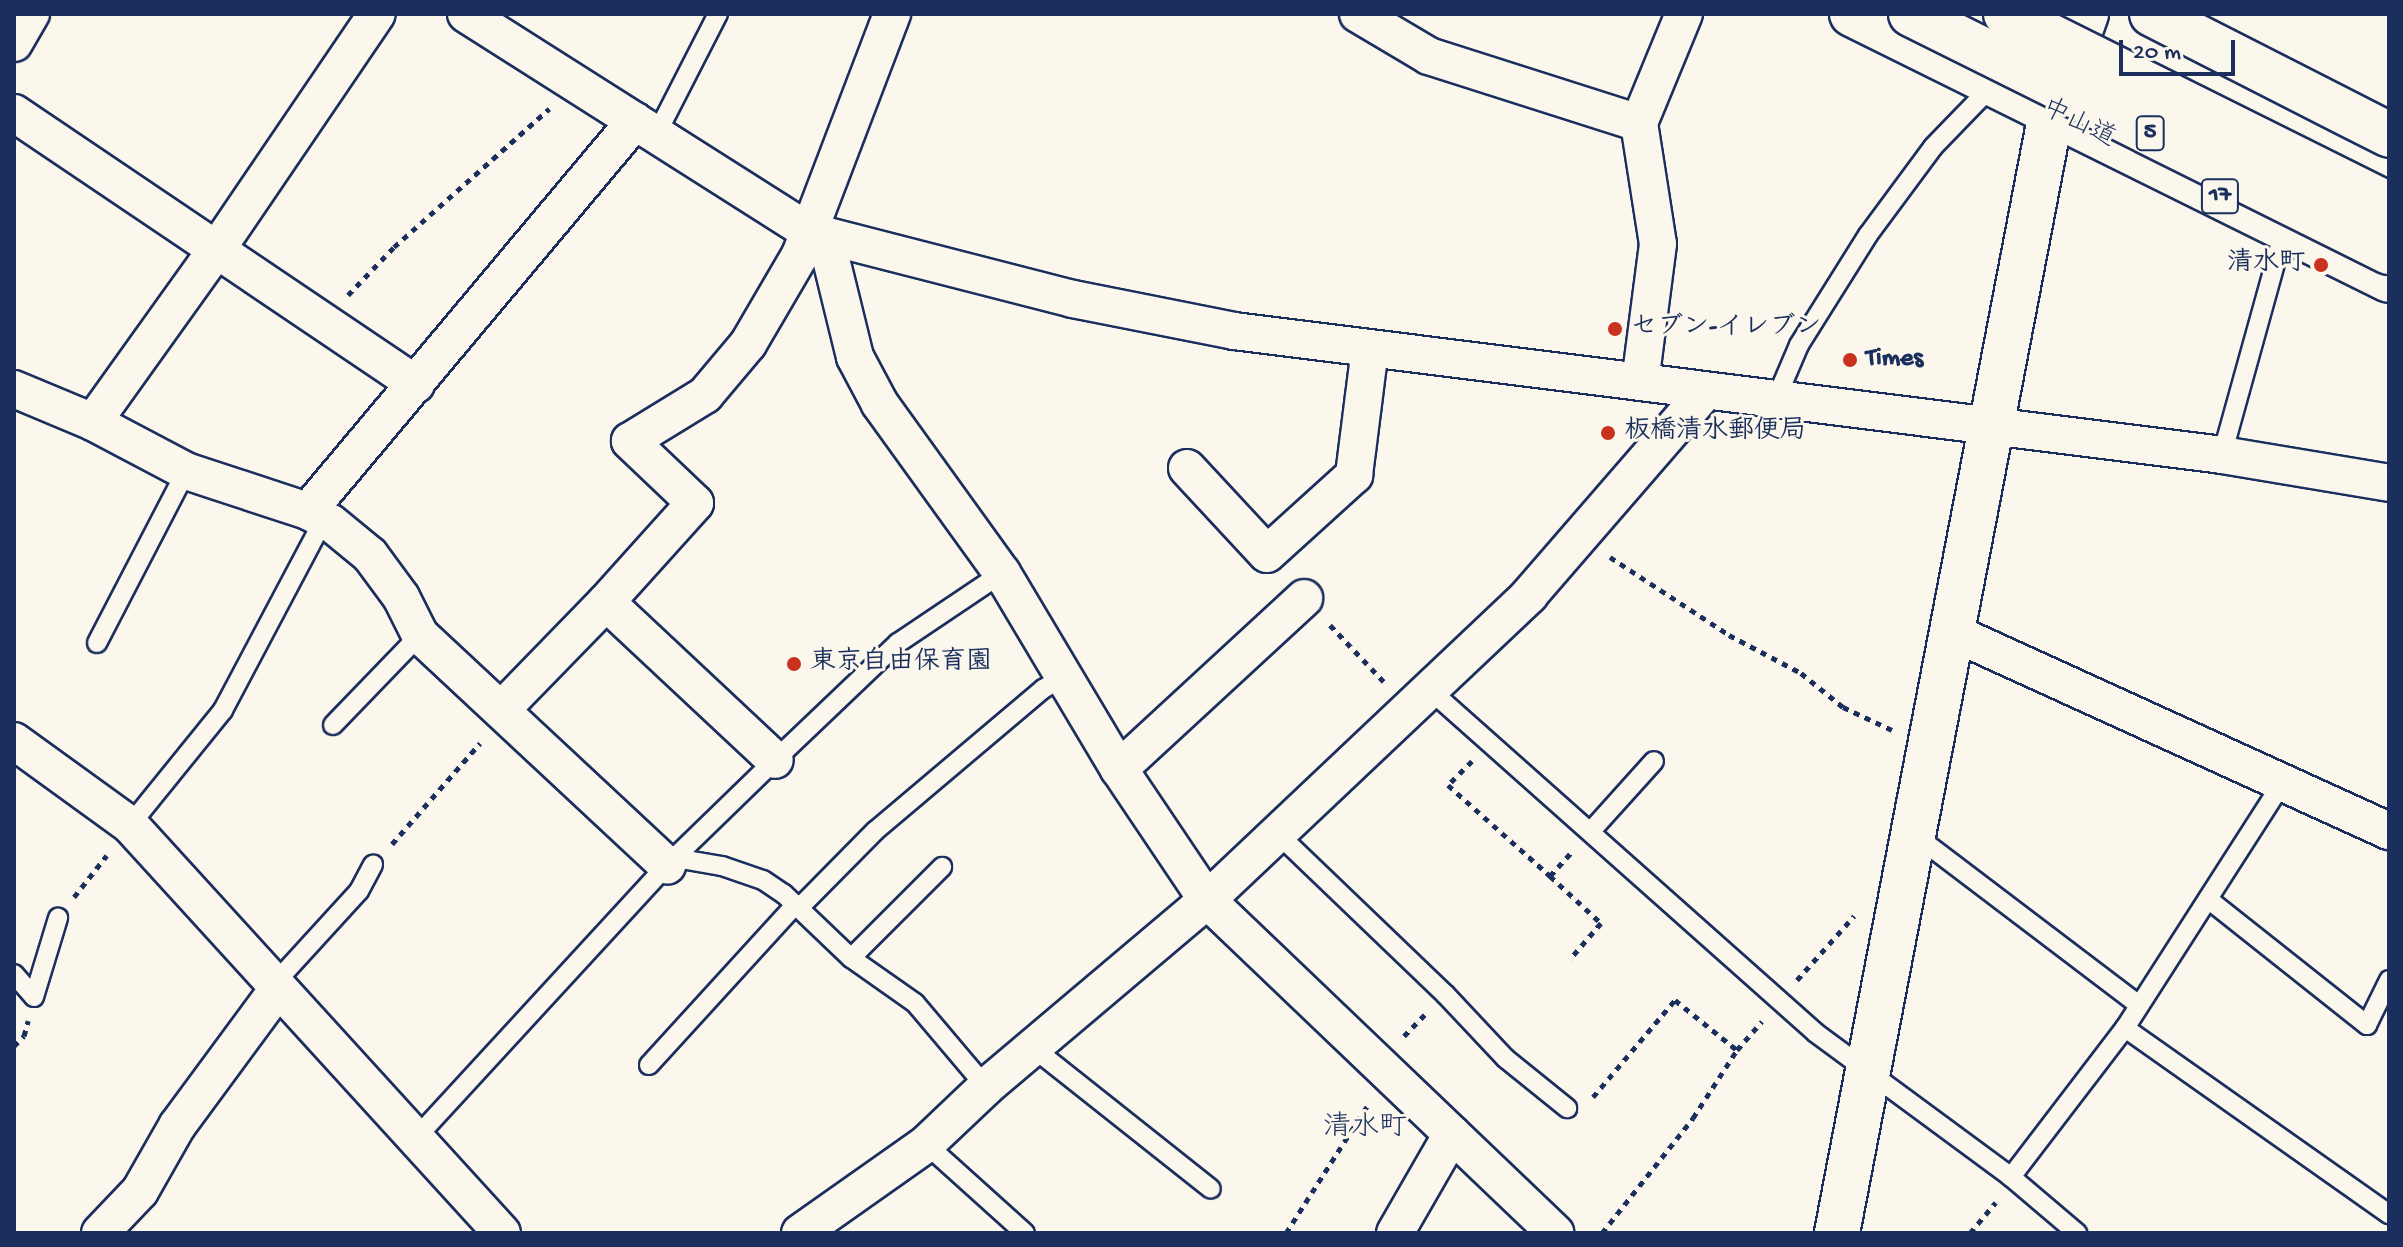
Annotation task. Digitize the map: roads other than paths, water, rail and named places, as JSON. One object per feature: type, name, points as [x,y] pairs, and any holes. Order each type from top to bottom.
[{"type":"main road","name":"中山道","points":[[1852,14],[2389,280]]},
{"type":"main road","name":"5","points":[[1911,14],[2389,252]]},
{"type":"main road","name":"5","points":[[2006,14],[2389,205]]},
{"type":"main road","points":[[2041,14],[2077,36]]},
{"type":"main road","points":[[2152,14],[2389,135]]},
{"type":"main road","points":[[2182,14],[2389,123]]},
{"type":"main road","points":[[2195,14],[2389,116]]},
{"type":"main road","points":[[1837,1233],[2051,113],[2077,36]]},
{"type":"main road","points":[[2077,36],[2081,55],[2128,88],[2372,210],[2389,225]]},
{"type":"street","points":[[93,422],[217,249],[377,14]]},
{"type":"street","points":[[466,14],[808,231],[829,251],[855,357],[880,404],[1002,573],[1119,769],[1207,900],[1382,1071],[1555,1233]]},
{"type":"street","points":[[505,710],[695,503],[630,441],[705,395],[748,344],[800,255],[892,14]]},
{"type":"street","points":[[1358,14],[1429,56],[1639,123]]},
{"type":"street","points":[[1640,382],[1658,244],[1639,123],[1684,14]]},
{"type":"street","points":[[14,113],[416,384]]},
{"type":"street","points":[[316,515],[416,384],[645,128]]},
{"type":"street","points":[[808,231],[1073,299],[1234,331],[2222,455],[2389,483]]},
{"type":"street","points":[[1187,468],[1267,554],[1354,475],[1370,349]]},
{"type":"street","points":[[14,389],[93,422],[186,471],[316,515],[370,555],[401,597],[420,635],[671,861]]},
{"type":"street","points":[[800,1233],[926,1144],[1032,1047],[1207,900],[1529,595],[1706,391]]},
{"type":"street","points":[[1119,769],[1304,598]]},
{"type":"street","points":[[606,602],[775,760]]},
{"type":"street","points":[[1952,632],[2389,831]]},
{"type":"street","points":[[14,741],[130,825],[502,1233]]},
{"type":"street","points":[[100,1233],[140,1191],[177,1126],[276,987]]},
{"type":"street","points":[[1395,1233],[1452,1134]]},
{"type":"lane","points":[[645,128],[718,14]]},
{"type":"lane","points":[[1776,399],[1799,345],[1868,235],[1933,147],[1994,84]]},
{"type":"lane","points":[[2222,455],[2285,228]]},
{"type":"lane","points":[[97,643],[186,471]]},
{"type":"lane","points":[[130,825],[223,710],[316,515]]},
{"type":"lane","points":[[415,1139],[671,861],[775,760],[898,643],[1002,573]]},
{"type":"lane","points":[[333,725],[420,635]]},
{"type":"lane","points":[[649,1065],[798,906],[875,831],[1043,689],[1064,677]]},
{"type":"lane","points":[[1420,699],[1489,744],[1816,1033],[2011,1177],[2077,1233]]},
{"type":"lane","points":[[1591,831],[1654,761]]},
{"type":"lane","points":[[2011,1177],[2125,1028],[2283,782]]},
{"type":"lane","points":[[1277,833],[1445,994],[1505,1058],[1567,1108]]},
{"type":"lane","points":[[1912,833],[2139,1005]]},
{"type":"lane","points":[[671,861],[722,866],[763,880],[798,906],[851,958],[915,1003],[986,1087]]},
{"type":"lane","points":[[276,987],[359,891],[373,865]]},
{"type":"lane","points":[[851,958],[942,867]]},
{"type":"lane","points":[[2208,899],[2367,1025],[2389,980]]},
{"type":"lane","points":[[14,974],[34,997],[58,918]]},
{"type":"lane","points":[[2125,1028],[2389,1214]]},
{"type":"lane","points":[[1032,1047],[1211,1189]]},
{"type":"lane","points":[[926,1144],[1025,1233]]},
{"type":"place","name":"清水町","points":[[2321,265]]},
{"type":"place","name":"セブン-イレブン","points":[[1615,329]]},
{"type":"place","name":"Times","points":[[1850,360]]},
{"type":"place","name":"板橋清水郵便局","points":[[1608,433]]},
{"type":"place","name":"東京自由保育園","points":[[794,664]]},
{"type":"district","name":"清水町","points":[[1365,1129]]}]
